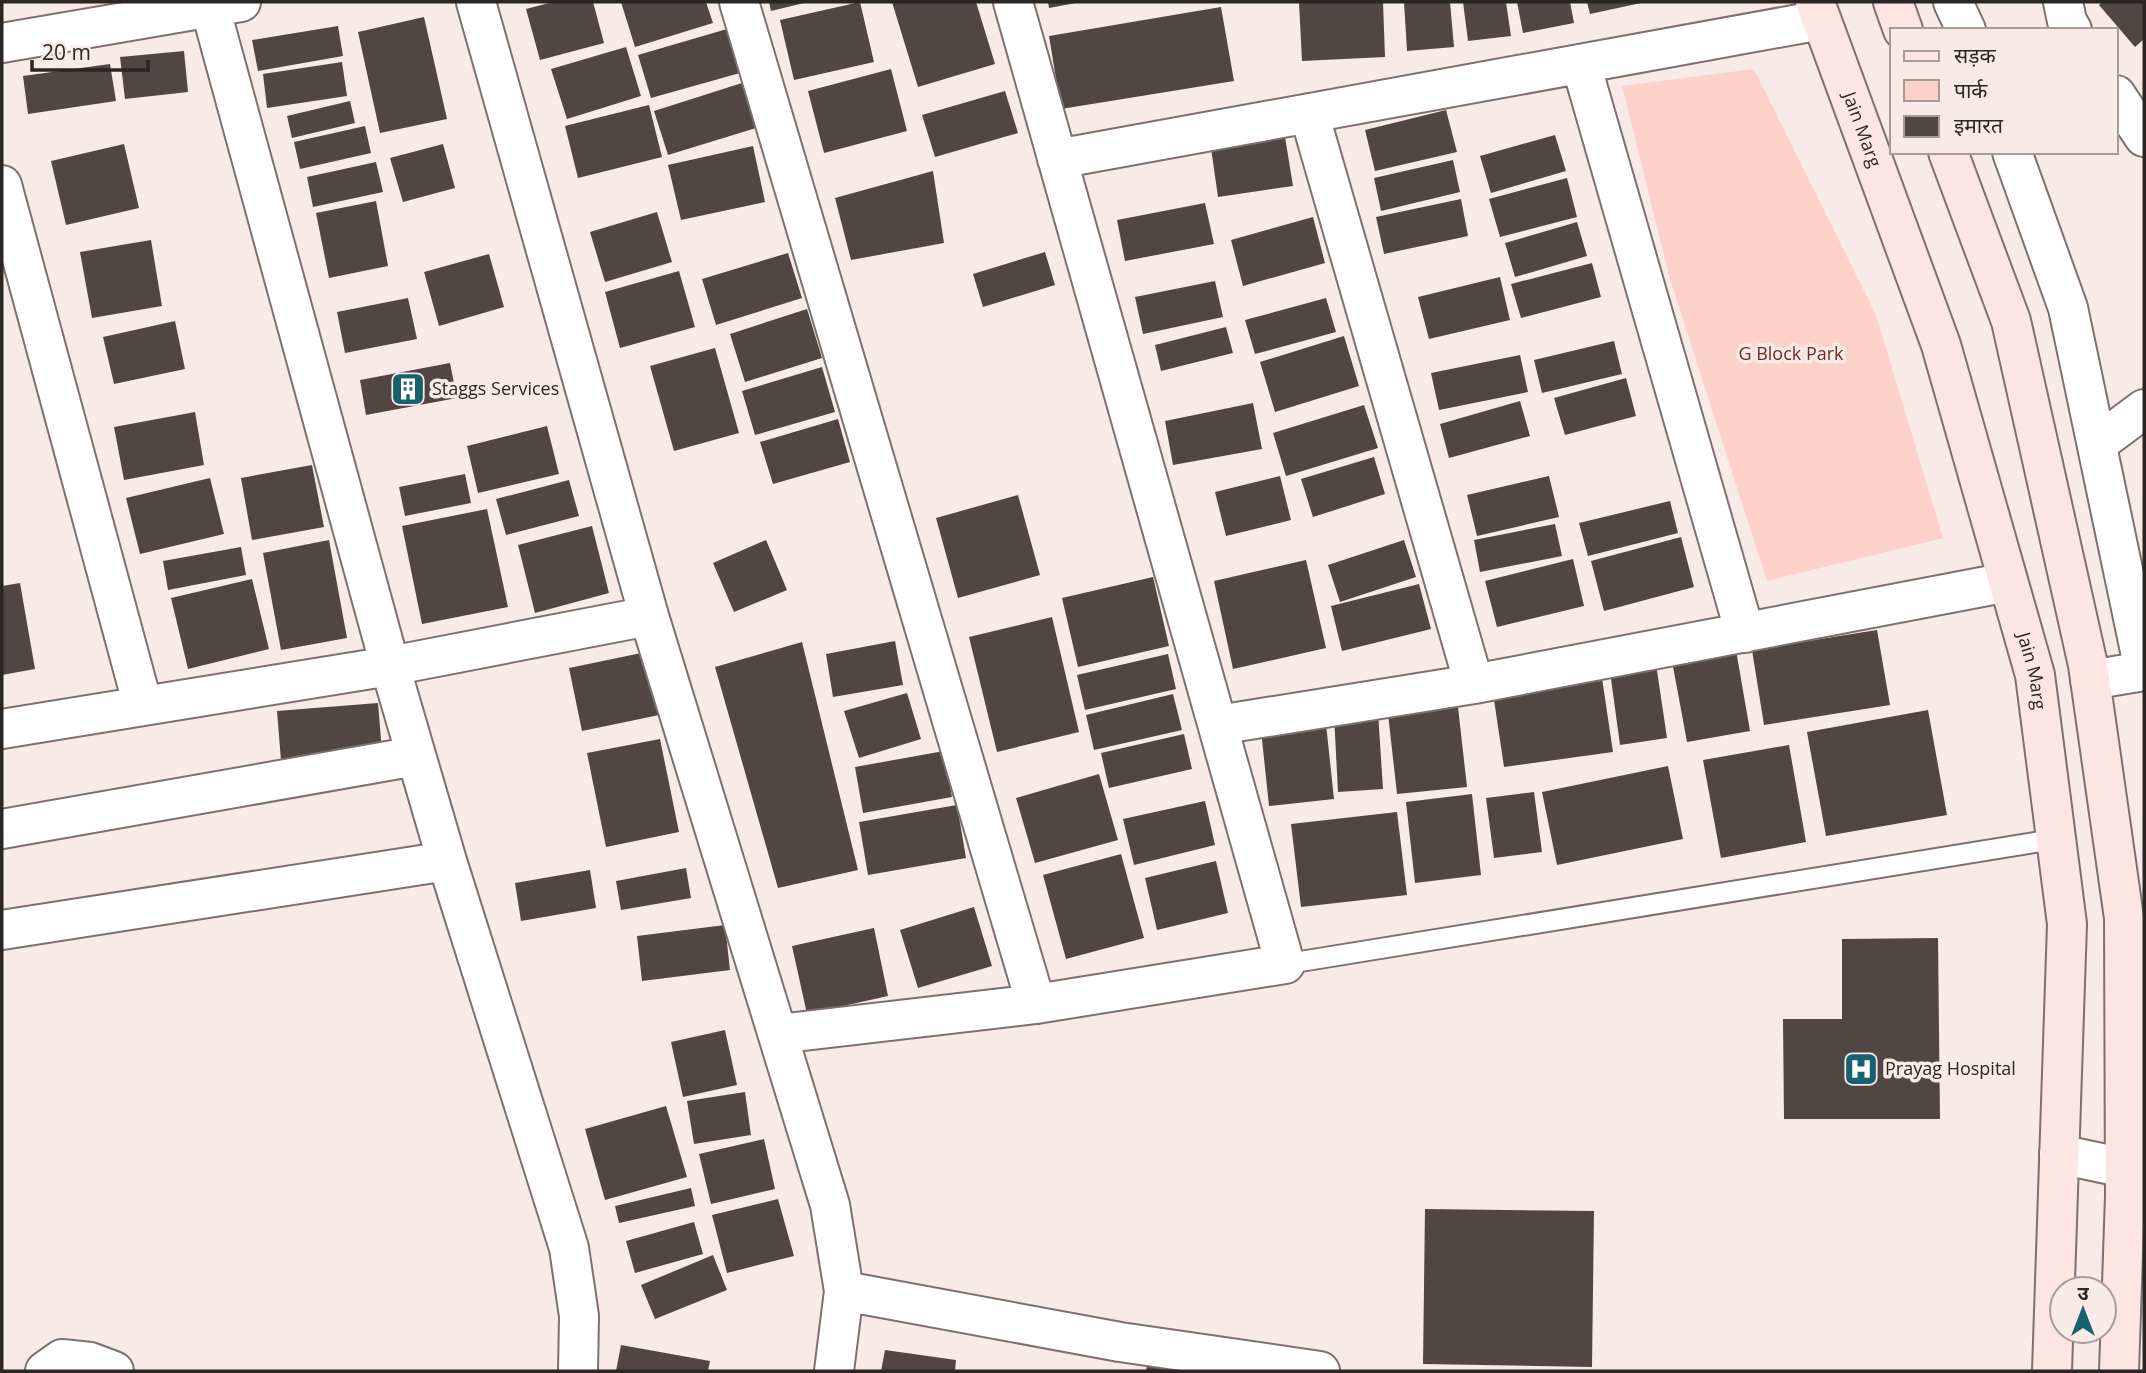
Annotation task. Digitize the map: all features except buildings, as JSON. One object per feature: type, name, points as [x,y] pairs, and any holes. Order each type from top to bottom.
[{"type":"street","points":[[476,2],[649,616],[830,1205],[844,1291],[834,1371]]},
{"type":"street","points":[[739,2],[1036,1004]]},
{"type":"street","points":[[778,1034],[1036,1004],[1286,964],[1013,2]]},
{"type":"street","points":[[1893,2],[1902,28]]},
{"type":"street","points":[[1953,2],[1965,28]]},
{"type":"street","points":[[2063,2],[2071,28]]},
{"type":"street","points":[[2,43],[225,4],[390,666],[447,861],[569,1248],[579,1316],[578,1371]]},
{"type":"street","points":[[1057,159],[1581,64],[1818,11]]},
{"type":"street","name":"Jain Marg","points":[[1818,11],[1941,345],[2035,675],[2067,924],[2052,1371]]},
{"type":"street","points":[[1581,64],[1745,633]]},
{"type":"street","points":[[2118,98],[2144,137]]},
{"type":"street","points":[[1309,113],[1474,684]]},
{"type":"street","points":[[1949,154],[2011,321],[2090,680],[2124,918],[2125,1168],[2119,1371]]},
{"type":"street","points":[[2013,154],[2068,308],[2144,671],[2090,680]]},
{"type":"street","points":[[2,185],[17,301],[144,706]]},
{"type":"street","points":[[2096,444],[2144,409]]},
{"type":"street","points":[[1218,725],[1474,684],[2008,583]]},
{"type":"street","points":[[2,729],[390,666],[649,616]]},
{"type":"street","points":[[2,829],[416,757]]},
{"type":"street","points":[[2,930],[447,861]]},
{"type":"street","points":[[2059,1154],[2125,1168]]},
{"type":"street","points":[[844,1291],[1117,1357],[1320,1371]]},
{"type":"street","points":[[45,1371],[62,1359],[90,1362],[114,1371]]},
{"type":"lane","points":[[1286,964],[2056,839]]},
{"type":"green space","name":"G Block Park","points":[[1754,69],[1876,315],[1943,538],[1767,581],[1670,279],[1622,86]]},
{"type":"place","name":"Staggs Services","points":[[408,389]]},
{"type":"place","name":"Prayag Hospital","points":[[1861,1069]]}]
